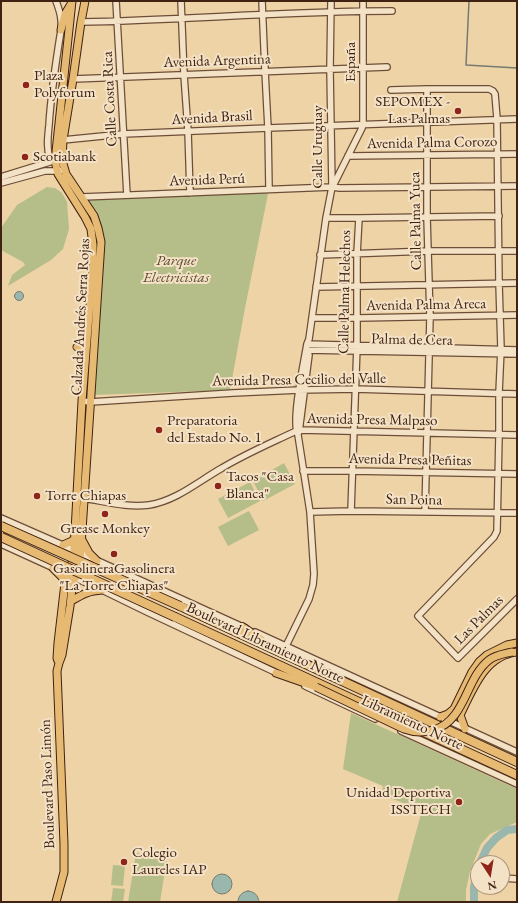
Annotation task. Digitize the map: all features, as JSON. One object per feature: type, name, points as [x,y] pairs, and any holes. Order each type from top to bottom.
[{"type":"highway","name":"Boulevard Libramiento Norte","points":[[1,526],[180,606],[517,762]]},
{"type":"highway","name":"Boulevard Libramiento Norte","points":[[1,537],[517,776]]},
{"type":"highway","points":[[242,627],[276,651]]},
{"type":"main road","name":"Calzada Andrés Serra Rojas","points":[[73,573],[77,552],[86,401],[101,242],[94,216],[58,160],[63,140],[85,1]]},
{"type":"main road","points":[[61,30],[65,14],[72,2]]},
{"type":"main road","name":"Calzada Andrés Serra Rojas","points":[[72,2],[61,102],[57,171],[91,229],[93,266],[84,368],[86,401]]},
{"type":"main road","points":[[61,102],[69,103]]},
{"type":"main road","points":[[77,347],[80,349],[84,368]]},
{"type":"main road","points":[[62,545],[78,538],[97,561]]},
{"type":"main road","points":[[53,568],[62,577],[65,583]]},
{"type":"main road","name":"Boulevard Paso Limón","points":[[59,663],[57,658],[65,583],[73,573]]},
{"type":"main road","name":"Boulevard Paso Limón","points":[[56,902],[64,872],[57,671],[62,655],[71,601],[73,573]]},
{"type":"main road","points":[[71,601],[84,593],[102,590]]},
{"type":"main road","points":[[440,717],[448,714],[454,709],[472,672],[479,662],[487,655],[507,645],[517,644]]},
{"type":"main road","points":[[276,673],[316,687],[404,729],[427,732],[437,729],[452,719],[482,666],[496,656],[514,652]]},
{"type":"main road","points":[[465,728],[460,715],[476,683],[491,663],[514,652]]},
{"type":"street","points":[[56,1],[62,19],[51,102],[48,154],[50,158],[58,160]]},
{"type":"street","name":"Calle Costa Rica","points":[[116,1],[127,195]]},
{"type":"street","points":[[181,1],[190,193]]},
{"type":"street","points":[[262,1],[268,128],[269,189]]},
{"type":"street","name":"Calle Uruguay","points":[[286,646],[309,599],[314,574],[310,512],[298,432],[301,390],[320,255],[332,187],[330,69],[331,1]]},
{"type":"street","name":"España","points":[[363,1],[363,124]]},
{"type":"street","points":[[81,22],[392,11]]},
{"type":"street","name":"Avenida Argentina","points":[[73,79],[387,67]]},
{"type":"street","name":"Calle Palma Yuca","points":[[425,512],[430,317],[426,155],[427,89]]},
{"type":"street","points":[[391,90],[489,89],[495,94],[498,154],[501,352],[499,393],[500,435],[498,512]]},
{"type":"street","points":[[51,102],[61,102]]},
{"type":"street","name":"Avenida Brasil","points":[[63,140],[123,134],[517,119]]},
{"type":"street","points":[[332,187],[363,124]]},
{"type":"street","name":"Avenida Palma Corozo","points":[[348,156],[517,154]]},
{"type":"street","points":[[1,177],[58,160]]},
{"type":"street","points":[[1,183],[45,171],[65,170]]},
{"type":"street","name":"Avenida Perú","points":[[82,197],[332,187],[517,186]]},
{"type":"street","points":[[326,218],[499,216]]},
{"type":"street","name":"Calle Palma Helechos","points":[[351,511],[358,318],[358,218]]},
{"type":"street","points":[[320,255],[429,251],[517,251]]},
{"type":"street","points":[[316,287],[517,283]]},
{"type":"street","name":"Avenida Palma Areca","points":[[312,318],[517,315]]},
{"type":"street","name":"Palma de Cera","points":[[308,346],[357,349],[501,352],[517,354]]},
{"type":"street","name":"Palma de Cera","points":[[501,352],[517,350]]},
{"type":"street","name":"Avenida Presa Cecilio del Valle","points":[[86,401],[227,393],[355,389],[517,394]]},
{"type":"street","name":"Avenida Presa Malpaso","points":[[81,498],[130,506],[158,503],[179,494],[223,467],[298,432],[354,431],[517,435]]},
{"type":"street","name":"Avenida Presa Peñitas","points":[[303,471],[517,474]]},
{"type":"street","name":"San Poina","points":[[310,512],[517,513]]},
{"type":"street","name":"Las Palmas","points":[[498,512],[497,531],[494,538],[418,616],[458,658],[517,599]]},
{"type":"street","name":"Libramiento Norte","points":[[1,518],[517,752]]},
{"type":"street","name":"Libramiento Norte","points":[[1,544],[53,568],[73,573],[102,590],[145,611],[517,784]]},
{"type":"green space","points":[[47,187],[55,188],[62,193],[67,202],[69,229],[63,249],[51,260],[8,286],[12,275],[25,265],[23,262],[1,250],[1,228],[17,205]]},
{"type":"green space","name":"Parque Electricistas","points":[[269,189],[230,390],[94,395],[104,235],[96,215],[87,199]]},
{"type":"green space","points":[[284,463],[295,484],[263,501],[253,481]]},
{"type":"green space","points":[[250,482],[260,501],[228,518],[218,499]]},
{"type":"green space","points":[[249,511],[259,530],[228,546],[218,527]]},
{"type":"green space","name":"Unidad Deportiva ISSTECH","points":[[351,713],[517,789],[517,822],[490,834],[481,844],[477,855],[470,855],[470,871],[466,890],[466,902],[397,902],[422,810],[382,795],[383,786],[343,769]]},
{"type":"green space","points":[[136,853],[167,858],[160,902],[128,902]]},
{"type":"green space","points":[[113,865],[125,866],[123,886],[111,885]]},
{"type":"green space","points":[[113,888],[125,889],[123,902],[111,902]]},
{"type":"water","points":[[19,291],[24,296],[19,301],[14,296]]},
{"type":"water","points":[[222,874],[229,877],[232,884],[229,891],[222,894],[215,891],[212,884],[215,877]]},
{"type":"water","points":[[248,891],[256,894],[259,902],[238,902],[241,895]]},
{"type":"waterway","points":[[469,1],[466,65],[517,68]]},
{"type":"waterway","points":[[484,855],[487,848],[496,838],[507,830],[517,829]]},
{"type":"waterway","points":[[474,895],[474,902]]},
{"type":"place","name":"Plaza Polyforum","points":[[26,85]]},
{"type":"place","name":"SEPOMEX - Las Palmas","points":[[458,111]]},
{"type":"place","name":"Scotiabank","points":[[25,157]]},
{"type":"place","name":"Preparatoria del Estado No. 1","points":[[159,430]]},
{"type":"place","name":"Tacos \"Casa Blanca\"","points":[[218,486]]},
{"type":"place","name":"Torre Chiapas","points":[[37,496]]},
{"type":"place","name":"Grease Monkey","points":[[105,514]]},
{"type":"place","name":"GasolineraGasolinera \"La Torre Chiapas\"","points":[[114,554]]},
{"type":"place","name":"Unidad Deportiva ISSTECH","points":[[459,802]]},
{"type":"place","name":"Colegio Laureles IAP","points":[[124,862]]}]
